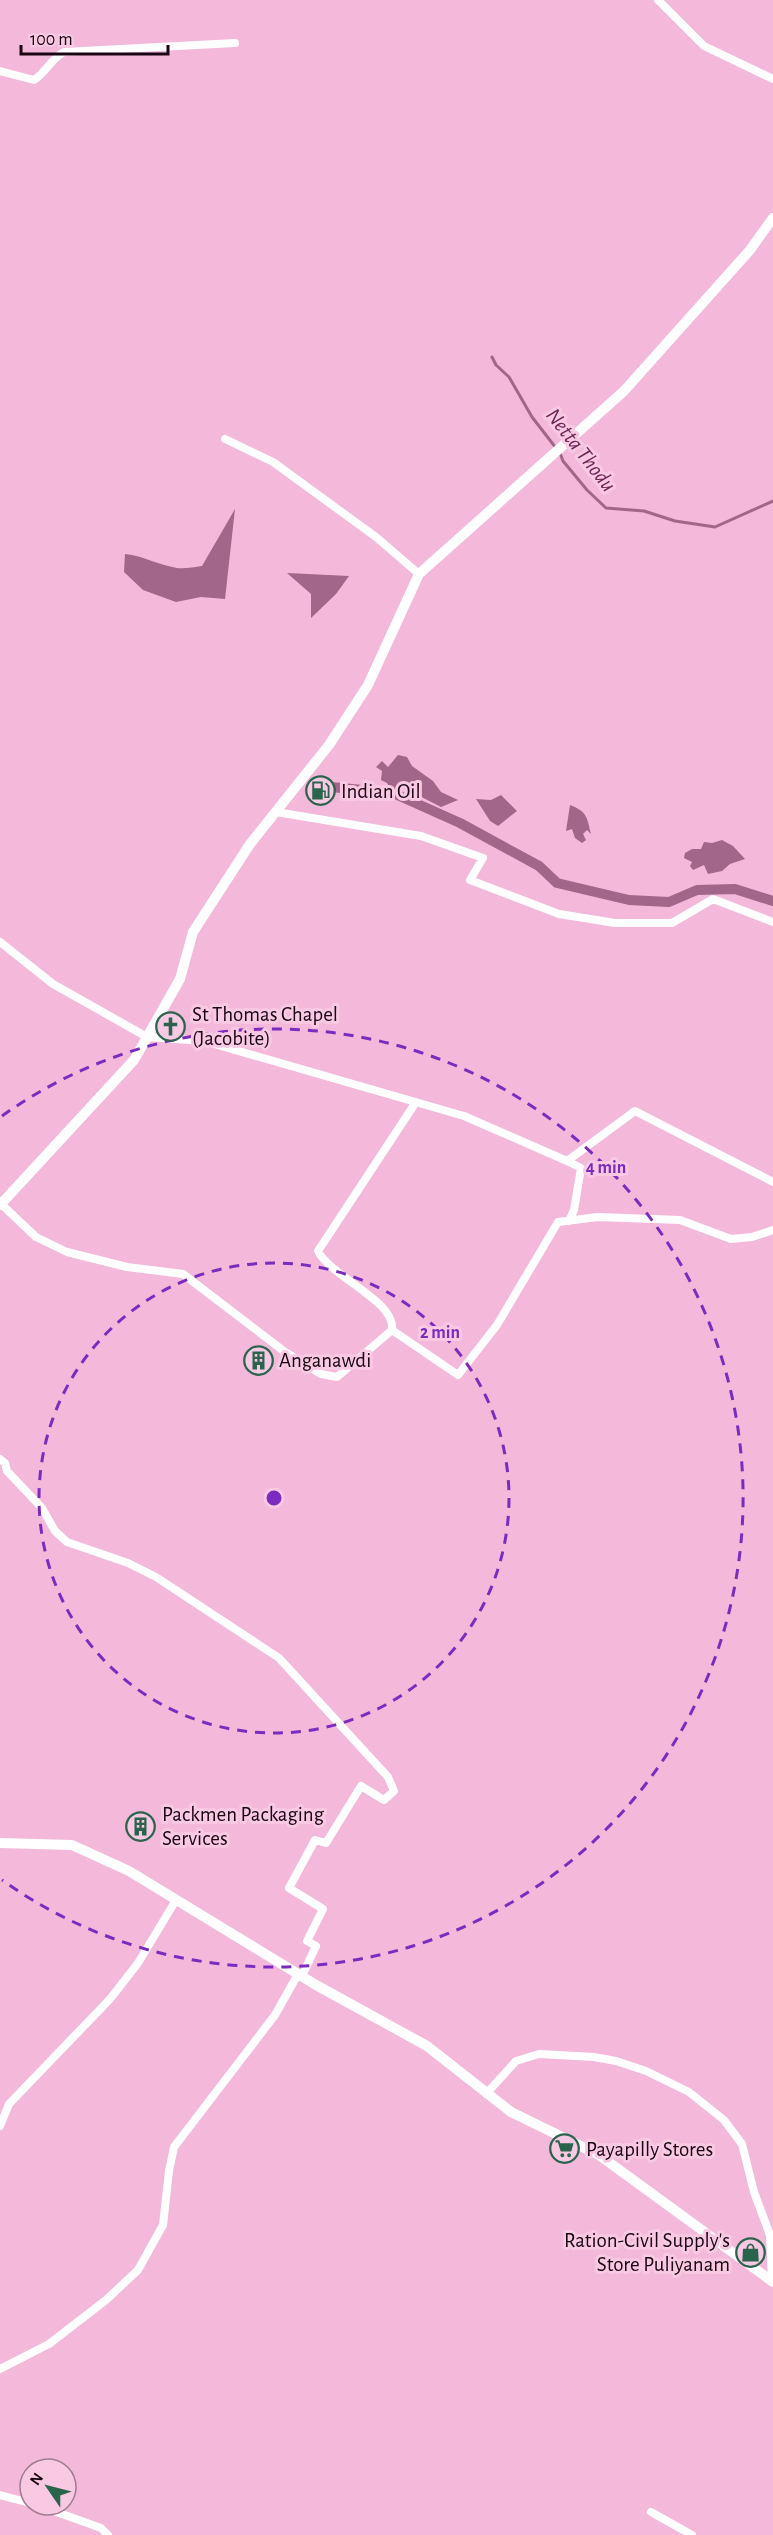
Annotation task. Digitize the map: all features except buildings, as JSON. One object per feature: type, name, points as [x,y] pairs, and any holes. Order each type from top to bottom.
[{"type":"main road","points":[[0,1204],[134,1060],[180,979],[194,932],[250,844],[329,745],[368,685],[419,574],[624,391],[750,250],[773,218]]},
{"type":"main road","points":[[0,1843],[72,1845],[129,1870],[300,1975],[427,2046],[511,2112],[599,2155],[772,2282]]},
{"type":"street","points":[[658,0],[704,46],[773,79]]},
{"type":"street","points":[[0,71],[25,80],[34,80],[42,75],[55,57],[64,52],[235,43]]},
{"type":"street","points":[[225,439],[273,462],[376,537],[419,574]]},
{"type":"street","points":[[276,812],[432,840],[483,858],[470,880],[559,914],[615,923],[672,923],[713,899],[773,922]]},
{"type":"street","points":[[0,942],[53,984],[147,1037],[204,1041],[464,1116],[567,1161],[581,1168],[574,1210],[569,1221]]},
{"type":"street","points":[[0,1204],[36,1238],[67,1252],[127,1267],[183,1274],[285,1352],[321,1374],[337,1377],[392,1330],[393,1323],[391,1316],[373,1299],[338,1273],[318,1251],[416,1102]]},
{"type":"street","points":[[567,1161],[635,1111],[773,1182]]},
{"type":"street","points":[[392,1330],[458,1375],[497,1325],[558,1222],[598,1217],[680,1220],[731,1239],[752,1237],[773,1230]]},
{"type":"street","points":[[0,1459],[5,1463],[7,1472],[42,1508],[55,1531],[67,1542],[129,1563],[156,1577],[279,1658],[388,1777],[394,1791],[384,1800],[362,1786],[326,1843],[315,1840],[289,1888],[323,1909],[308,1941],[315,1946],[300,1975],[269,2023],[174,2147],[163,2225],[138,2270],[106,2300],[49,2344],[0,2369]]},
{"type":"street","points":[[0,2126],[9,2104],[110,1999],[138,1963],[176,1900]]},
{"type":"street","points":[[486,2094],[516,2061],[539,2054],[594,2057],[616,2061],[646,2071],[689,2092],[724,2120],[742,2144],[754,2192],[770,2235],[772,2282]]},
{"type":"street","points":[[0,2495],[18,2500]]},
{"type":"street","points":[[651,2512],[692,2535]]},
{"type":"street","points":[[70,2517],[101,2528],[108,2535]]},
{"type":"shaded area","points":[[235,509],[225,599],[201,597],[176,602],[143,590],[124,572],[125,554],[177,568],[202,566]]},
{"type":"shaded area","points":[[287,573],[349,576],[336,594],[311,618],[311,594]]},
{"type":"shaded area","points":[[398,755],[407,757],[412,766],[433,781],[441,792],[458,800],[441,807],[404,788],[393,793],[387,783],[381,780],[382,771],[376,767],[382,761],[388,767]]},
{"type":"shaded area","points":[[501,795],[517,811],[498,826],[490,821],[476,799],[491,800]]},
{"type":"shaded area","points":[[570,805],[584,813],[587,820],[591,834],[587,830],[583,834],[586,840],[582,843],[575,838],[572,829],[566,831]]},
{"type":"shaded area","points":[[722,840],[733,846],[745,859],[730,864],[722,871],[708,874],[704,865],[693,870],[690,866],[692,862],[684,858],[685,853],[692,849],[701,849],[704,842],[712,843]]},
{"type":"waterway","name":"Netta Thodu","points":[[492,357],[496,365],[509,377],[532,417],[556,448]]},
{"type":"waterway","name":"Netta Thodu","points":[[560,453],[563,461],[587,490],[606,508],[644,511],[675,521],[715,527],[773,501]]},
{"type":"waterway","points":[[331,787],[393,793],[460,823],[539,866],[557,883],[629,900],[669,902],[697,890],[735,889],[773,901]]},
{"type":"place","name":"Indian Oil","points":[[320,791]]},
{"type":"place","name":"St Thomas Chapel (Jacobite)","points":[[171,1026]]},
{"type":"place","name":"Anganawdi","points":[[258,1360]]},
{"type":"place","name":"Packmen Packaging Services","points":[[141,1826]]},
{"type":"place","name":"Payapilly Stores","points":[[565,2149]]},
{"type":"place","name":"Ration-Civil Supply's Store Puliyanam","points":[[751,2252]]}]
